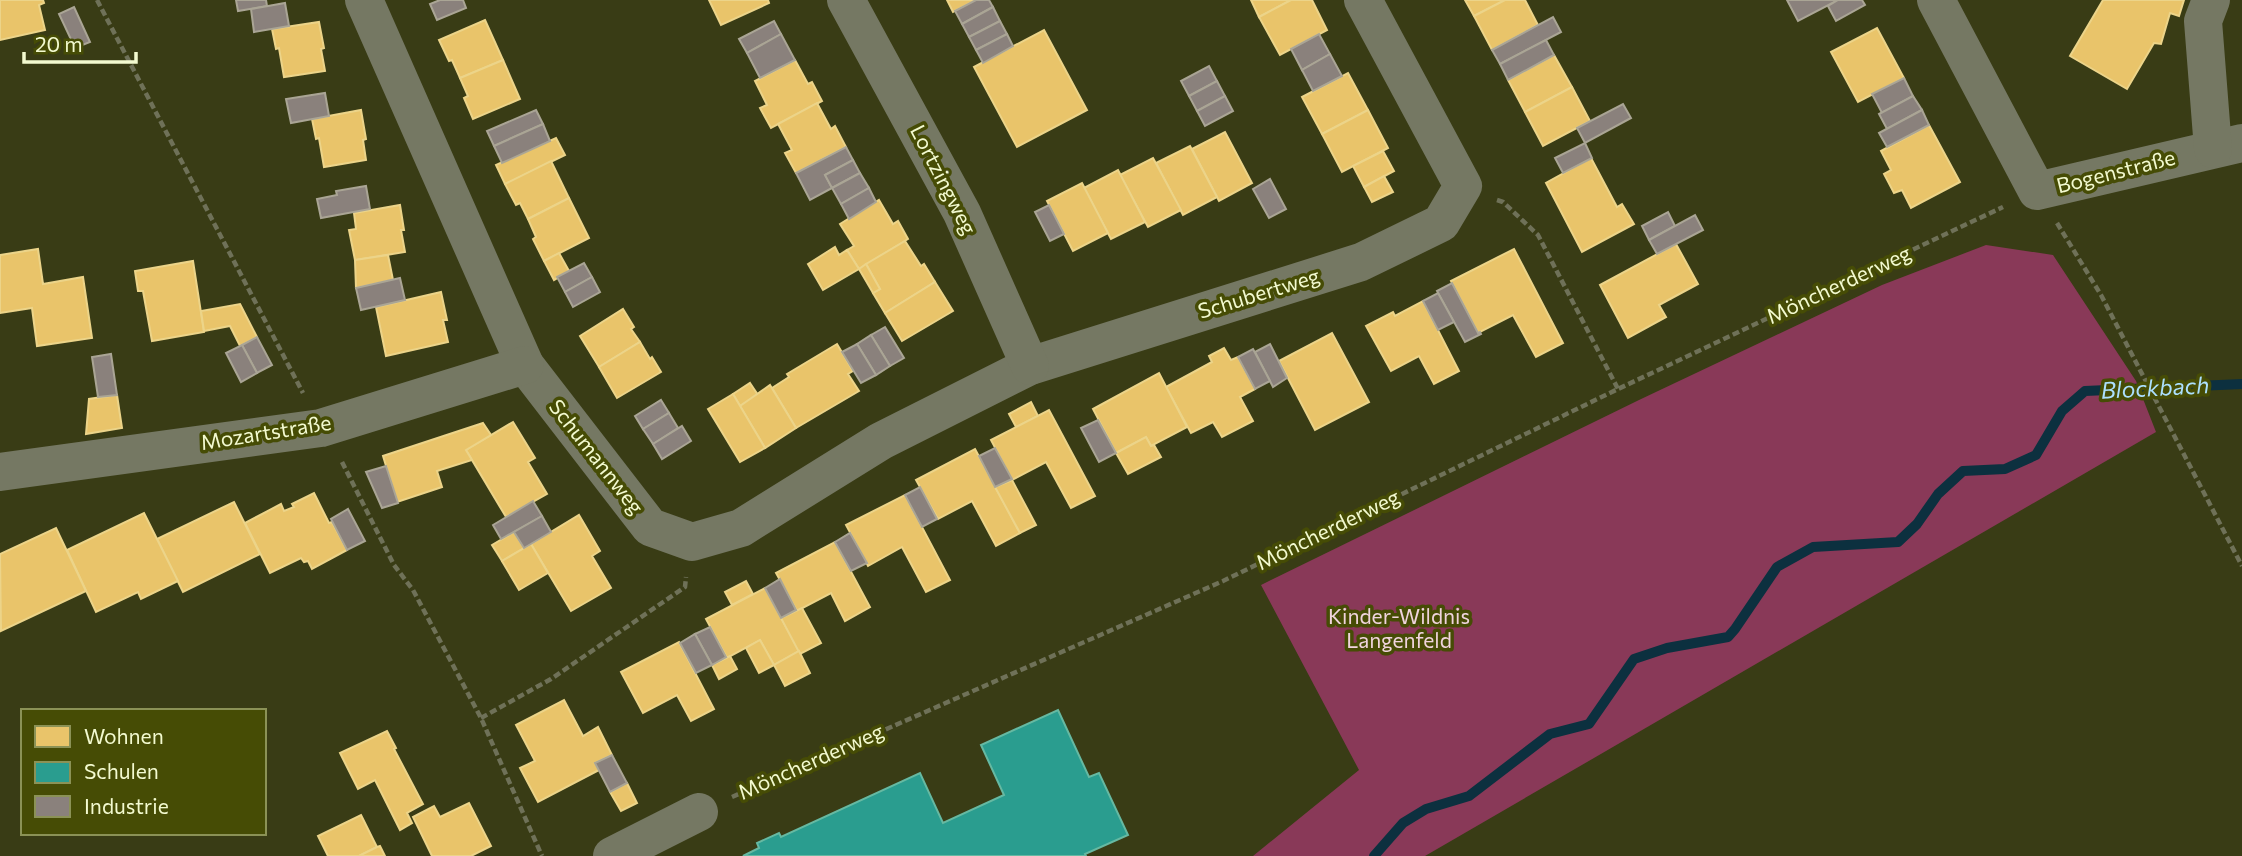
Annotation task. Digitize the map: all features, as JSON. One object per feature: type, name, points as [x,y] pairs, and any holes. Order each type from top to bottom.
[{"type":"street","name":"Schumannweg","points":[[364,0],[525,365],[650,527],[692,542]]},
{"type":"street","name":"Lortzingweg","points":[[846,0],[962,213],[1030,366]]},
{"type":"street","points":[[1363,0],[1464,186]]},
{"type":"street","name":"Bogenstraße","points":[[1936,0],[2037,191],[2227,146]]},
{"type":"street","points":[[2211,0],[2203,21],[2227,146]]},
{"type":"street","name":"Schubertweg","points":[[1030,366],[1361,262],[1441,223],[1464,186]]},
{"type":"street","name":"Mozartstraße","points":[[0,472],[321,428],[525,365]]},
{"type":"street","points":[[692,542],[741,528],[881,441],[1030,366]]},
{"type":"street","points":[[612,856],[699,812]]},
{"type":"path","points":[[1464,186],[1503,202],[1538,235],[1618,389]]},
{"type":"path","points":[[2037,191],[2101,295],[2242,566]]},
{"type":"path","name":"Möncherderweg","points":[[699,812],[1223,581],[1618,389],[2037,191]]},
{"type":"path","points":[[481,718],[551,679],[685,587],[692,542]]},
{"type":"green space","name":"Kinder-Wildnis Langenfeld","points":[[1986,245],[2053,255],[2136,381],[2156,432],[1425,856],[1253,856],[1359,770],[1261,585],[1639,400],[1882,285]]},
{"type":"building: Wohnen","points":[[0,0],[43,0],[44,3],[39,5],[45,30],[0,40]]},
{"type":"building: Wohnen","points":[[709,0],[768,0],[769,3],[721,25]]},
{"type":"building: Wohnen","points":[[947,0],[976,0],[953,12]]},
{"type":"building: Wohnen","points":[[1251,0],[1291,0],[1259,17]]},
{"type":"building: Wohnen","points":[[1291,0],[1312,0],[1327,30],[1280,55],[1259,17]]},
{"type":"building: Wohnen","points":[[1465,0],[1505,0],[1474,16]]},
{"type":"building: Wohnen","points":[[1505,0],[1525,0],[1538,25],[1492,50],[1474,16]]},
{"type":"building: Wohnen","points":[[2103,0],[2184,0],[2179,16],[2170,13],[2161,44],[2154,43],[2127,89],[2070,56]]},
{"type":"building: Wohnen","points":[[485,20],[503,60],[460,78],[439,40]]},
{"type":"building: Wohnen","points":[[319,22],[325,71],[284,77],[279,48],[276,49],[272,29]]},
{"type":"building: Wohnen","points":[[1877,28],[1904,78],[1858,102],[1831,52]]},
{"type":"building: Wohnen","points":[[1044,30],[1087,110],[1017,147],[974,67]]},
{"type":"building: Wohnen","points":[[1554,55],[1572,87],[1525,112],[1508,80]]},
{"type":"building: Wohnen","points":[[503,60],[520,99],[473,119],[464,98],[468,96],[460,78]]},
{"type":"building: Wohnen","points":[[795,60],[808,84],[812,82],[822,101],[771,128],[760,108],[767,105],[755,81]]},
{"type":"building: Wohnen","points":[[1348,73],[1368,110],[1322,134],[1302,97]]},
{"type":"building: Wohnen","points":[[1572,87],[1590,121],[1543,146],[1525,112]]},
{"type":"building: Wohnen","points":[[817,103],[831,129],[835,126],[846,147],[796,173],[785,153],[792,150],[778,124]]},
{"type":"building: Wohnen","points":[[361,110],[366,160],[324,167],[319,138],[316,139],[312,119]]},
{"type":"building: Wohnen","points":[[1368,110],[1388,148],[1342,172],[1322,134]]},
{"type":"building: Wohnen","points":[[1929,125],[1960,182],[1911,208],[1902,190],[1894,193],[1884,174],[1891,170],[1881,151]]},
{"type":"building: Wohnen","points":[[1225,132],[1252,183],[1219,201],[1192,149]]},
{"type":"building: Wohnen","points":[[556,138],[565,155],[505,184],[496,165]]},
{"type":"building: Wohnen","points":[[1190,146],[1217,197],[1183,215],[1156,163]]},
{"type":"building: Wohnen","points":[[1383,151],[1394,171],[1364,187],[1353,166]]},
{"type":"building: Wohnen","points":[[1153,158],[1181,210],[1148,227],[1120,175]]},
{"type":"building: Wohnen","points":[[1591,158],[1617,207],[1622,204],[1634,224],[1582,252],[1546,183]]},
{"type":"building: Wohnen","points":[[551,161],[569,198],[528,219],[520,203],[516,205],[505,184]]},
{"type":"building: Wohnen","points":[[1118,170],[1145,222],[1111,239],[1084,188]]},
{"type":"building: Wohnen","points":[[1384,176],[1393,192],[1372,202],[1364,187]]},
{"type":"building: Wohnen","points":[[1082,183],[1108,233],[1073,251],[1047,201]]},
{"type":"building: Wohnen","points":[[569,198],[589,238],[544,261],[533,239],[536,237],[528,219]]},
{"type":"building: Wohnen","points":[[879,200],[893,224],[898,221],[908,239],[859,269],[847,250],[854,246],[840,224]]},
{"type":"building: Wohnen","points":[[400,205],[405,252],[355,260],[349,230],[356,229],[354,213]]},
{"type":"building: Wohnen","points":[[905,241],[935,282],[885,313],[873,293],[880,289],[866,264]]},
{"type":"building: Wohnen","points":[[1676,244],[1698,284],[1659,305],[1666,317],[1628,338],[1600,285]]},
{"type":"building: Wohnen","points":[[835,247],[839,255],[847,250],[859,269],[823,290],[808,264]]},
{"type":"building: Wohnen","points":[[38,249],[43,284],[83,277],[92,338],[37,346],[32,308],[0,313],[0,255]]},
{"type":"building: Wohnen","points":[[1514,249],[1563,343],[1536,357],[1513,315],[1478,333],[1451,281]]},
{"type":"building: Wohnen","points":[[559,253],[569,271],[554,280],[544,261]]},
{"type":"building: Wohnen","points":[[388,255],[393,280],[356,288],[355,260]]},
{"type":"building: Wohnen","points":[[193,261],[204,332],[152,341],[143,291],[138,291],[135,271]]},
{"type":"building: Wohnen","points":[[866,264],[880,289],[873,293],[859,269]]},
{"type":"building: Wohnen","points":[[935,282],[953,311],[902,341],[885,313]]},
{"type":"building: Wohnen","points":[[441,292],[448,342],[386,356],[376,307]]},
{"type":"building: Wohnen","points":[[1423,301],[1459,371],[1434,384],[1419,356],[1391,371],[1366,326],[1393,312],[1395,316]]},
{"type":"building: Wohnen","points":[[240,304],[257,337],[240,346],[230,326],[204,331],[201,311]]},
{"type":"building: Wohnen","points":[[623,309],[640,342],[599,367],[580,336]]},
{"type":"building: Wohnen","points":[[1332,333],[1369,402],[1315,430],[1279,361]]},
{"type":"building: Wohnen","points":[[640,342],[661,372],[617,398],[599,367]]},
{"type":"building: Wohnen","points":[[837,344],[853,371],[848,374],[859,391],[796,428],[772,388],[789,377],[787,374]]},
{"type":"building: Wohnen","points":[[1224,348],[1231,360],[1238,357],[1255,389],[1240,397],[1253,421],[1222,437],[1213,422],[1191,433],[1166,387],[1212,362],[1209,356]]},
{"type":"building: Wohnen","points":[[1159,373],[1187,427],[1151,446],[1146,437],[1116,453],[1093,409]]},
{"type":"building: Wohnen","points":[[750,383],[758,395],[740,406],[733,394]]},
{"type":"building: Wohnen","points":[[770,385],[796,428],[765,448],[740,406]]},
{"type":"building: Wohnen","points":[[733,394],[765,448],[740,462],[708,409]]},
{"type":"building: Wohnen","points":[[117,395],[122,428],[86,434],[89,399]]},
{"type":"building: Wohnen","points":[[1031,402],[1038,416],[1016,427],[1009,414]]},
{"type":"building: Wohnen","points":[[1049,410],[1095,496],[1071,508],[1046,462],[1012,480],[991,440]]},
{"type":"building: Wohnen","points":[[513,422],[535,458],[528,462],[547,494],[506,517],[466,450]]},
{"type":"building: Wohnen","points":[[483,423],[491,435],[466,450],[472,460],[437,471],[442,487],[397,502],[383,456]]},
{"type":"building: Wohnen","points":[[1146,437],[1161,457],[1128,474],[1116,453]]},
{"type":"building: Wohnen","points":[[975,449],[1020,533],[996,546],[972,501],[938,519],[916,480]]},
{"type":"building: Wohnen","points":[[1012,480],[1036,525],[1020,533],[995,487]]},
{"type":"building: Wohnen","points":[[314,493],[347,550],[312,569],[308,561],[304,562],[301,558],[270,573],[245,523],[281,504],[284,511],[294,507],[292,504]]},
{"type":"building: Wohnen","points":[[905,495],[950,580],[926,592],[902,547],[868,566],[846,525]]},
{"type":"building: Wohnen","points":[[234,502],[260,554],[183,592],[157,539]]},
{"type":"building: Wohnen","points":[[144,513],[178,581],[141,599],[138,592],[96,612],[67,550]]},
{"type":"building: Wohnen","points":[[579,515],[600,551],[592,556],[611,588],[571,611],[531,544]]},
{"type":"building: Wohnen","points":[[56,528],[86,591],[1,631],[0,554]]},
{"type":"building: Wohnen","points":[[514,532],[524,548],[502,561],[492,545]]},
{"type":"building: Wohnen","points":[[835,542],[870,607],[845,621],[831,593],[797,611],[776,573]]},
{"type":"building: Wohnen","points":[[531,544],[548,573],[519,590],[502,561]]},
{"type":"building: Wohnen","points":[[746,581],[753,594],[732,605],[725,592]]},
{"type":"building: Wohnen","points":[[765,588],[799,651],[774,665],[760,640],[727,658],[706,619]]},
{"type":"building: Wohnen","points":[[802,608],[821,643],[800,654],[781,618]]},
{"type":"building: Wohnen","points":[[760,640],[774,665],[759,673],[746,648]]},
{"type":"building: Wohnen","points":[[679,642],[714,709],[691,721],[677,695],[643,713],[621,672]]},
{"type":"building: Wohnen","points":[[799,651],[810,673],[785,686],[774,665]]},
{"type":"building: Wohnen","points":[[730,656],[737,669],[719,679],[712,665]]},
{"type":"building: Wohnen","points":[[564,700],[583,736],[598,727],[612,755],[595,763],[599,770],[538,802],[520,768],[535,761],[516,725]]},
{"type":"building: Wohnen","points":[[387,731],[423,804],[407,813],[412,823],[400,830],[375,780],[358,789],[340,753]]},
{"type":"building: Wohnen","points":[[627,783],[637,803],[621,811],[610,792]]},
{"type":"building: Wohnen","points":[[469,803],[491,846],[471,856],[432,856],[413,817],[434,806],[440,817]]},
{"type":"building: Wohnen","points":[[361,815],[377,847],[359,856],[328,856],[318,836]]},
{"type":"building: Wohnen","points":[[380,846],[385,856],[359,856],[377,847]]},
{"type":"building: Schulen","points":[[1058,710],[1089,777],[1099,773],[1128,835],[1085,854],[1086,856],[743,856],[759,848],[757,843],[779,833],[781,837],[920,773],[943,823],[1004,795],[981,745]]},
{"type":"building: Industrie","points":[[236,0],[266,0],[267,6],[238,11]]},
{"type":"building: Industrie","points":[[440,0],[463,0],[466,8],[437,20],[430,4]]},
{"type":"building: Industrie","points":[[976,0],[989,0],[993,7],[962,24],[955,11]]},
{"type":"building: Industrie","points":[[1787,0],[1838,0],[1798,21]]},
{"type":"building: Industrie","points":[[1838,0],[1862,0],[1865,5],[1836,21],[1828,6]]},
{"type":"building: Industrie","points":[[285,3],[289,26],[254,32],[251,9]]},
{"type":"building: Industrie","points":[[74,7],[90,42],[75,48],[59,14]]},
{"type":"building: Industrie","points":[[993,7],[1000,21],[969,37],[962,24]]},
{"type":"building: Industrie","points":[[1553,17],[1561,32],[1500,64],[1492,50]]},
{"type":"building: Industrie","points":[[774,21],[781,34],[747,53],[739,39]]},
{"type":"building: Industrie","points":[[1000,21],[1007,34],[976,50],[969,37]]},
{"type":"building: Industrie","points":[[781,34],[795,60],[760,78],[747,53]]},
{"type":"building: Industrie","points":[[1007,34],[1013,46],[983,63],[976,50]]},
{"type":"building: Industrie","points":[[1319,34],[1330,54],[1302,70],[1291,49]]},
{"type":"building: Industrie","points":[[1546,40],[1554,55],[1508,80],[1500,64]]},
{"type":"building: Industrie","points":[[1330,54],[1342,76],[1313,91],[1302,70]]},
{"type":"building: Industrie","points":[[1209,66],[1217,81],[1189,96],[1181,81]]},
{"type":"building: Industrie","points":[[1904,78],[1913,96],[1882,113],[1872,94]]},
{"type":"building: Industrie","points":[[1217,81],[1225,96],[1197,111],[1189,96]]},
{"type":"building: Industrie","points":[[325,93],[329,116],[291,123],[286,99]]},
{"type":"building: Industrie","points":[[1225,96],[1233,111],[1205,126],[1197,111]]},
{"type":"building: Industrie","points":[[1913,96],[1922,110],[1887,129],[1879,114]]},
{"type":"building: Industrie","points":[[1623,104],[1631,118],[1585,143],[1577,128]]},
{"type":"building: Industrie","points":[[536,110],[543,124],[494,146],[487,131]]},
{"type":"building: Industrie","points":[[1922,110],[1929,125],[1887,147],[1879,133]]},
{"type":"building: Industrie","points":[[543,124],[550,141],[502,163],[494,146]]},
{"type":"building: Industrie","points":[[1585,143],[1592,158],[1563,173],[1555,158]]},
{"type":"building: Industrie","points":[[846,147],[853,160],[825,175],[832,188],[810,200],[796,173]]},
{"type":"building: Industrie","points":[[853,160],[860,173],[832,188],[825,175]]},
{"type":"building: Industrie","points":[[860,173],[869,188],[841,204],[832,188]]},
{"type":"building: Industrie","points":[[1270,179],[1286,209],[1269,218],[1253,189]]},
{"type":"building: Industrie","points":[[366,186],[370,209],[321,218],[317,199],[337,195],[336,191]]},
{"type":"building: Industrie","points":[[869,188],[876,202],[849,219],[841,204]]},
{"type":"building: Industrie","points":[[1049,205],[1064,234],[1050,241],[1035,212]]},
{"type":"building: Industrie","points":[[1668,212],[1675,226],[1649,240],[1642,226]]},
{"type":"building: Industrie","points":[[1695,215],[1703,230],[1657,254],[1649,240]]},
{"type":"building: Industrie","points":[[584,263],[592,277],[565,292],[557,277]]},
{"type":"building: Industrie","points":[[592,277],[600,292],[573,307],[565,292]]},
{"type":"building: Industrie","points":[[400,278],[405,300],[361,310],[356,288]]},
{"type":"building: Industrie","points":[[1452,283],[1478,333],[1481,334],[1465,342],[1437,291]]},
{"type":"building: Industrie","points":[[1438,293],[1454,322],[1438,330],[1423,301]]},
{"type":"building: Industrie","points":[[885,327],[904,358],[890,366],[871,335]]},
{"type":"building: Industrie","points":[[871,335],[890,366],[876,375],[857,344]]},
{"type":"building: Industrie","points":[[257,337],[272,365],[257,373],[242,345]]},
{"type":"building: Industrie","points":[[857,344],[876,375],[861,383],[842,352]]},
{"type":"building: Industrie","points":[[1270,344],[1287,378],[1273,387],[1255,352]]},
{"type":"building: Industrie","points":[[242,345],[257,373],[241,382],[226,353]]},
{"type":"building: Industrie","points":[[1253,349],[1270,381],[1255,389],[1238,357]]},
{"type":"building: Industrie","points":[[111,354],[117,395],[98,397],[92,357]]},
{"type":"building: Industrie","points":[[661,400],[669,413],[643,429],[635,416]]},
{"type":"building: Industrie","points":[[669,413],[678,428],[653,444],[643,429]]},
{"type":"building: Industrie","points":[[1098,420],[1116,453],[1099,462],[1081,428]]},
{"type":"building: Industrie","points":[[682,426],[691,441],[662,459],[653,444]]},
{"type":"building: Industrie","points":[[995,448],[1012,479],[995,487],[979,456]]},
{"type":"building: Industrie","points":[[386,466],[398,503],[382,508],[366,472]]},
{"type":"building: Industrie","points":[[920,487],[937,519],[922,527],[905,495]]},
{"type":"building: Industrie","points":[[533,501],[542,516],[501,539],[493,525]]},
{"type":"building: Industrie","points":[[348,509],[365,541],[347,550],[331,519]]},
{"type":"building: Industrie","points":[[542,516],[551,532],[524,548],[514,532]]},
{"type":"building: Industrie","points":[[850,533],[867,563],[851,571],[835,542]]},
{"type":"building: Industrie","points":[[780,579],[796,610],[781,618],[765,588]]},
{"type":"building: Industrie","points":[[710,627],[726,657],[712,665],[695,634]]},
{"type":"building: Industrie","points":[[695,634],[712,665],[696,673],[680,643]]},
{"type":"building: Industrie","points":[[612,755],[627,783],[610,792],[595,763]]},
{"type":"waterway","name":"Blockbach","points":[[1374,856],[1403,823],[1426,809],[1469,796],[1550,734],[1589,724],[1634,659],[1667,648],[1728,637],[1777,567],[1813,547],[1898,542],[1917,524],[1938,494],[1963,471],[2005,469],[2036,455],[2062,411],[2085,391],[2242,384]]}]
